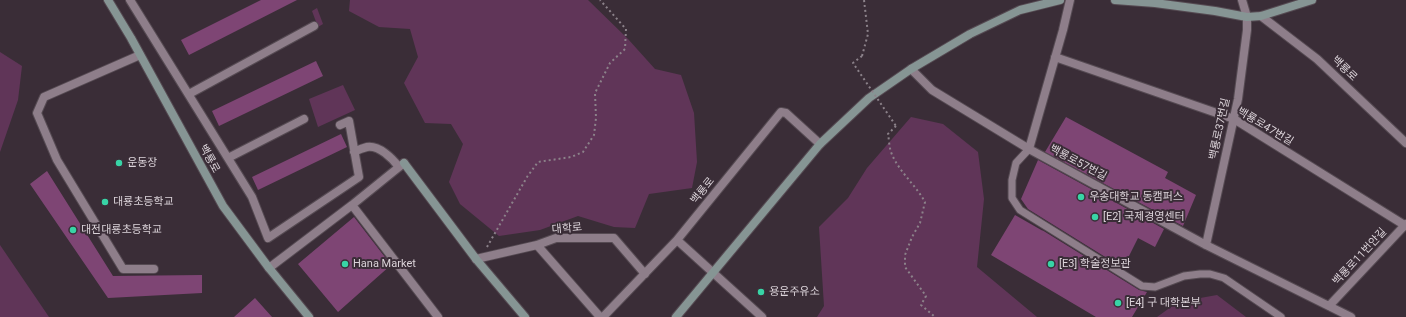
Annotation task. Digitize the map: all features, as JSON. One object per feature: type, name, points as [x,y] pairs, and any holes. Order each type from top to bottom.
[{"type":"main road","name":"백룡로","points":[[108,0],[140,55],[222,206],[269,268],[309,317]]},
{"type":"main road","points":[[676,317],[820,144],[869,98],[911,69],[970,34],[1020,10],[1060,0]]},
{"type":"main road","points":[[1115,0],[1155,2],[1215,10],[1246,17],[1261,16],[1312,0]]},
{"type":"main road","points":[[401,165],[480,258],[525,317]]},
{"type":"street","points":[[130,0],[252,197],[268,238],[359,177],[349,121],[340,125]]},
{"type":"street","points":[[1028,149],[1070,0]]},
{"type":"street","name":"백룡로37번길","points":[[1206,244],[1234,119],[1247,30],[1242,0]]},
{"type":"street","name":"백룡로","points":[[1261,16],[1317,59],[1406,143]]},
{"type":"street","points":[[188,94],[314,26]]},
{"type":"street","points":[[140,55],[44,97],[37,112],[57,160],[123,269],[154,269]]},
{"type":"street","name":"백룡로47번길","points":[[1055,57],[1234,119],[1406,225]]},
{"type":"street","name":"백룡로57번길","points":[[911,69],[932,90],[1028,149],[1206,244],[1351,317]]},
{"type":"street","name":"백룡로","points":[[603,317],[677,240],[781,112],[786,113],[820,144]]},
{"type":"street","points":[[228,158],[304,119]]},
{"type":"street","points":[[269,268],[352,205],[401,165],[382,151],[368,147],[354,152]]},
{"type":"street","points":[[352,205],[438,317]]},
{"type":"street","name":"백룡로11번안길","points":[[1329,306],[1406,225]]},
{"type":"street","name":"대학로","points":[[480,258],[537,245],[556,238],[614,238],[645,274]]},
{"type":"street","points":[[677,240],[762,317]]},
{"type":"street","points":[[537,245],[600,317]]},
{"type":"lane","points":[[1028,149],[1016,162],[1012,180],[1012,198],[1020,210],[1142,286],[1155,287],[1184,276],[1210,274],[1224,278],[1281,317]]},
{"type":"path","points":[[480,258],[527,177],[538,162],[571,157],[583,152],[594,135],[596,118],[595,93],[610,63],[624,49],[626,30],[600,0]]},
{"type":"path","points":[[864,0],[868,34],[862,56],[854,63],[896,126],[888,134],[891,152],[901,169],[918,189],[925,202],[920,223],[912,237],[905,255],[905,267],[926,296],[921,304],[935,317]]},
{"type":"shaded area","points":[[350,0],[588,0],[628,39],[655,69],[681,75],[694,113],[697,162],[692,188],[649,194],[635,228],[614,227],[578,216],[540,230],[499,236],[460,204],[449,182],[463,144],[451,124],[425,123],[404,83],[418,57],[410,29],[379,27],[349,11]]},
{"type":"shaded area","points":[[317,8],[323,24],[318,27],[312,11]]},
{"type":"shaded area","points":[[0,52],[22,66],[18,100],[0,152]]},
{"type":"shaded area","points":[[343,85],[355,110],[318,127],[309,99]]},
{"type":"shaded area","points":[[911,117],[943,124],[978,152],[984,199],[977,267],[1037,317],[817,317],[824,306],[819,227],[848,198],[867,168]]},
{"type":"shaded area","points":[[0,245],[49,317],[0,317]]},
{"type":"shaded area","points":[[1217,295],[1246,317],[1157,317],[1178,302]]},
{"type":"building","points":[[261,0],[297,0],[189,55],[181,40]]},
{"type":"building","points":[[316,61],[323,76],[219,126],[212,111]]},
{"type":"building","points":[[1066,117],[1168,172],[1165,178],[1196,195],[1183,226],[1045,152]]},
{"type":"building","points":[[341,134],[347,147],[258,190],[252,177]]},
{"type":"building","name":"[E2] 국제경영센터","points":[[1038,160],[1164,229],[1155,247],[1138,238],[1123,268],[1028,209],[1021,199]]},
{"type":"building","points":[[47,171],[113,276],[202,275],[202,293],[108,298],[30,184]]},
{"type":"building","name":"[E3] 학술정보관","points":[[1015,215],[1139,290],[1147,292],[1132,317],[1096,317],[991,255]]},
{"type":"building","name":"Hana Market","points":[[354,217],[391,265],[338,312],[298,264]]},
{"type":"building","points":[[255,298],[272,317],[234,317]]},
{"type":"place","name":"운동장","points":[[119,163]]},
{"type":"place","name":"우송대학교 동캠퍼스","points":[[1081,197]]},
{"type":"place","name":"대룡초등학교","points":[[105,202]]},
{"type":"place","name":"[E2] 국제경영센터","points":[[1095,217]]},
{"type":"place","name":"대전대룡초등학교","points":[[73,230]]},
{"type":"place","name":"Hana Market","points":[[345,264]]},
{"type":"place","name":"[E3] 학술정보관","points":[[1051,264]]},
{"type":"place","name":"용운주유소","points":[[761,292]]},
{"type":"place","name":"[E4] 구 대학본부","points":[[1118,303]]}]
